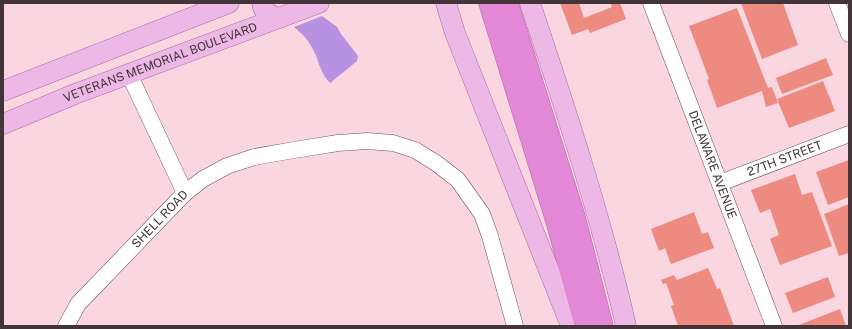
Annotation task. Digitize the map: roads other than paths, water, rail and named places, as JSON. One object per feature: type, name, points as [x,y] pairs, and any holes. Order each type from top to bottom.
[{"type":"highway","points":[[490,3],[602,326]]},
{"type":"highway","points":[[507,3],[565,219],[586,326]]},
{"type":"main road","points":[[3,91],[229,3]]},
{"type":"main road","points":[[262,3],[262,9],[266,13],[279,18]]},
{"type":"main road","name":"VETERANS MEMORIAL BOULEVARD","points":[[3,124],[91,88],[319,3]]},
{"type":"main road","points":[[430,3],[455,33]]},
{"type":"main road","points":[[446,3],[455,33],[571,326]]},
{"type":"main road","points":[[530,3],[571,126],[616,281],[626,326]]},
{"type":"main road","points":[[91,88],[126,63],[178,44],[184,32],[182,21]]},
{"type":"street","name":"DELAWARE AVENUE","points":[[651,3],[774,326]]},
{"type":"street","points":[[837,3],[849,34]]},
{"type":"street","name":"SHELL ROAD","points":[[66,326],[78,304],[185,193],[129,74]]},
{"type":"street","name":"27TH STREET","points":[[720,183],[849,134]]},
{"type":"street","points":[[185,193],[203,179],[227,166],[254,157],[338,143],[366,141],[393,143],[415,150],[436,163],[458,180],[482,214],[490,236],[514,326]]}]
